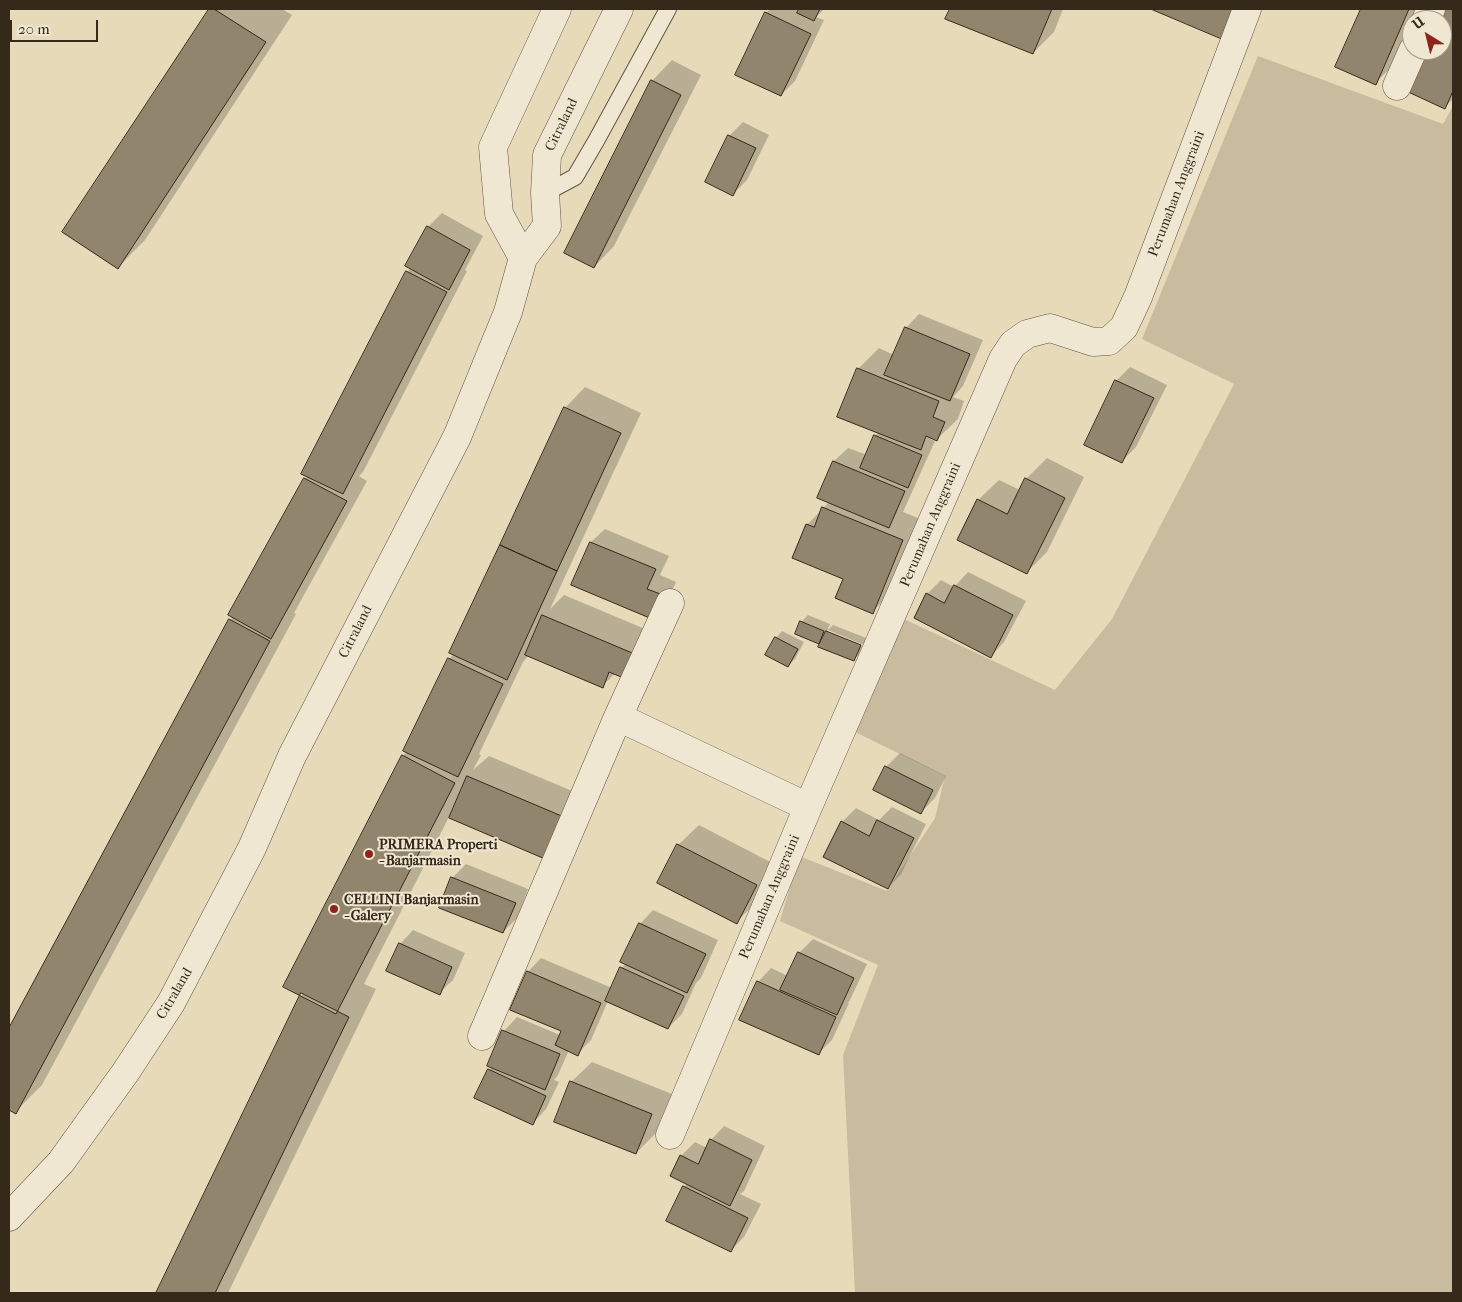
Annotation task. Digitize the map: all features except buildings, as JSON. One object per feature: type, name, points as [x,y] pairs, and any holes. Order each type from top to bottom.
[{"type":"street","points":[[523,258],[499,214],[493,147],[557,9]]},
{"type":"street","name":"Citraland","points":[[9,1217],[61,1162],[125,1073],[171,1003],[252,848],[292,756],[457,437],[508,312],[523,258],[547,226],[545,193],[547,156],[619,9]]},
{"type":"street","name":"Perumahan Anggraini","points":[[670,1135],[808,806],[1003,359],[1013,344],[1027,334],[1050,328],[1092,342],[1109,341],[1124,327],[1138,297],[1247,9]]},
{"type":"street","points":[[1397,86],[1409,60]]},
{"type":"street","points":[[482,1036],[618,717],[670,603]]},
{"type":"street","points":[[618,717],[808,806]]},
{"type":"lane","points":[[545,193],[575,176],[668,9]]},
{"type":"shaded area","points":[[1258,56],[1443,124],[1453,106],[1453,1293],[855,1293],[843,1055],[878,965],[780,921],[799,856],[887,891],[935,818],[945,776],[853,731],[904,619],[1055,690],[1112,619],[1234,384],[1142,339]]},
{"type":"place","name":"PRIMERA Properti - Banjarmasin","points":[[369,854]]},
{"type":"place","name":"CELLINI Banjarmasin - Galery","points":[[334,909]]}]
